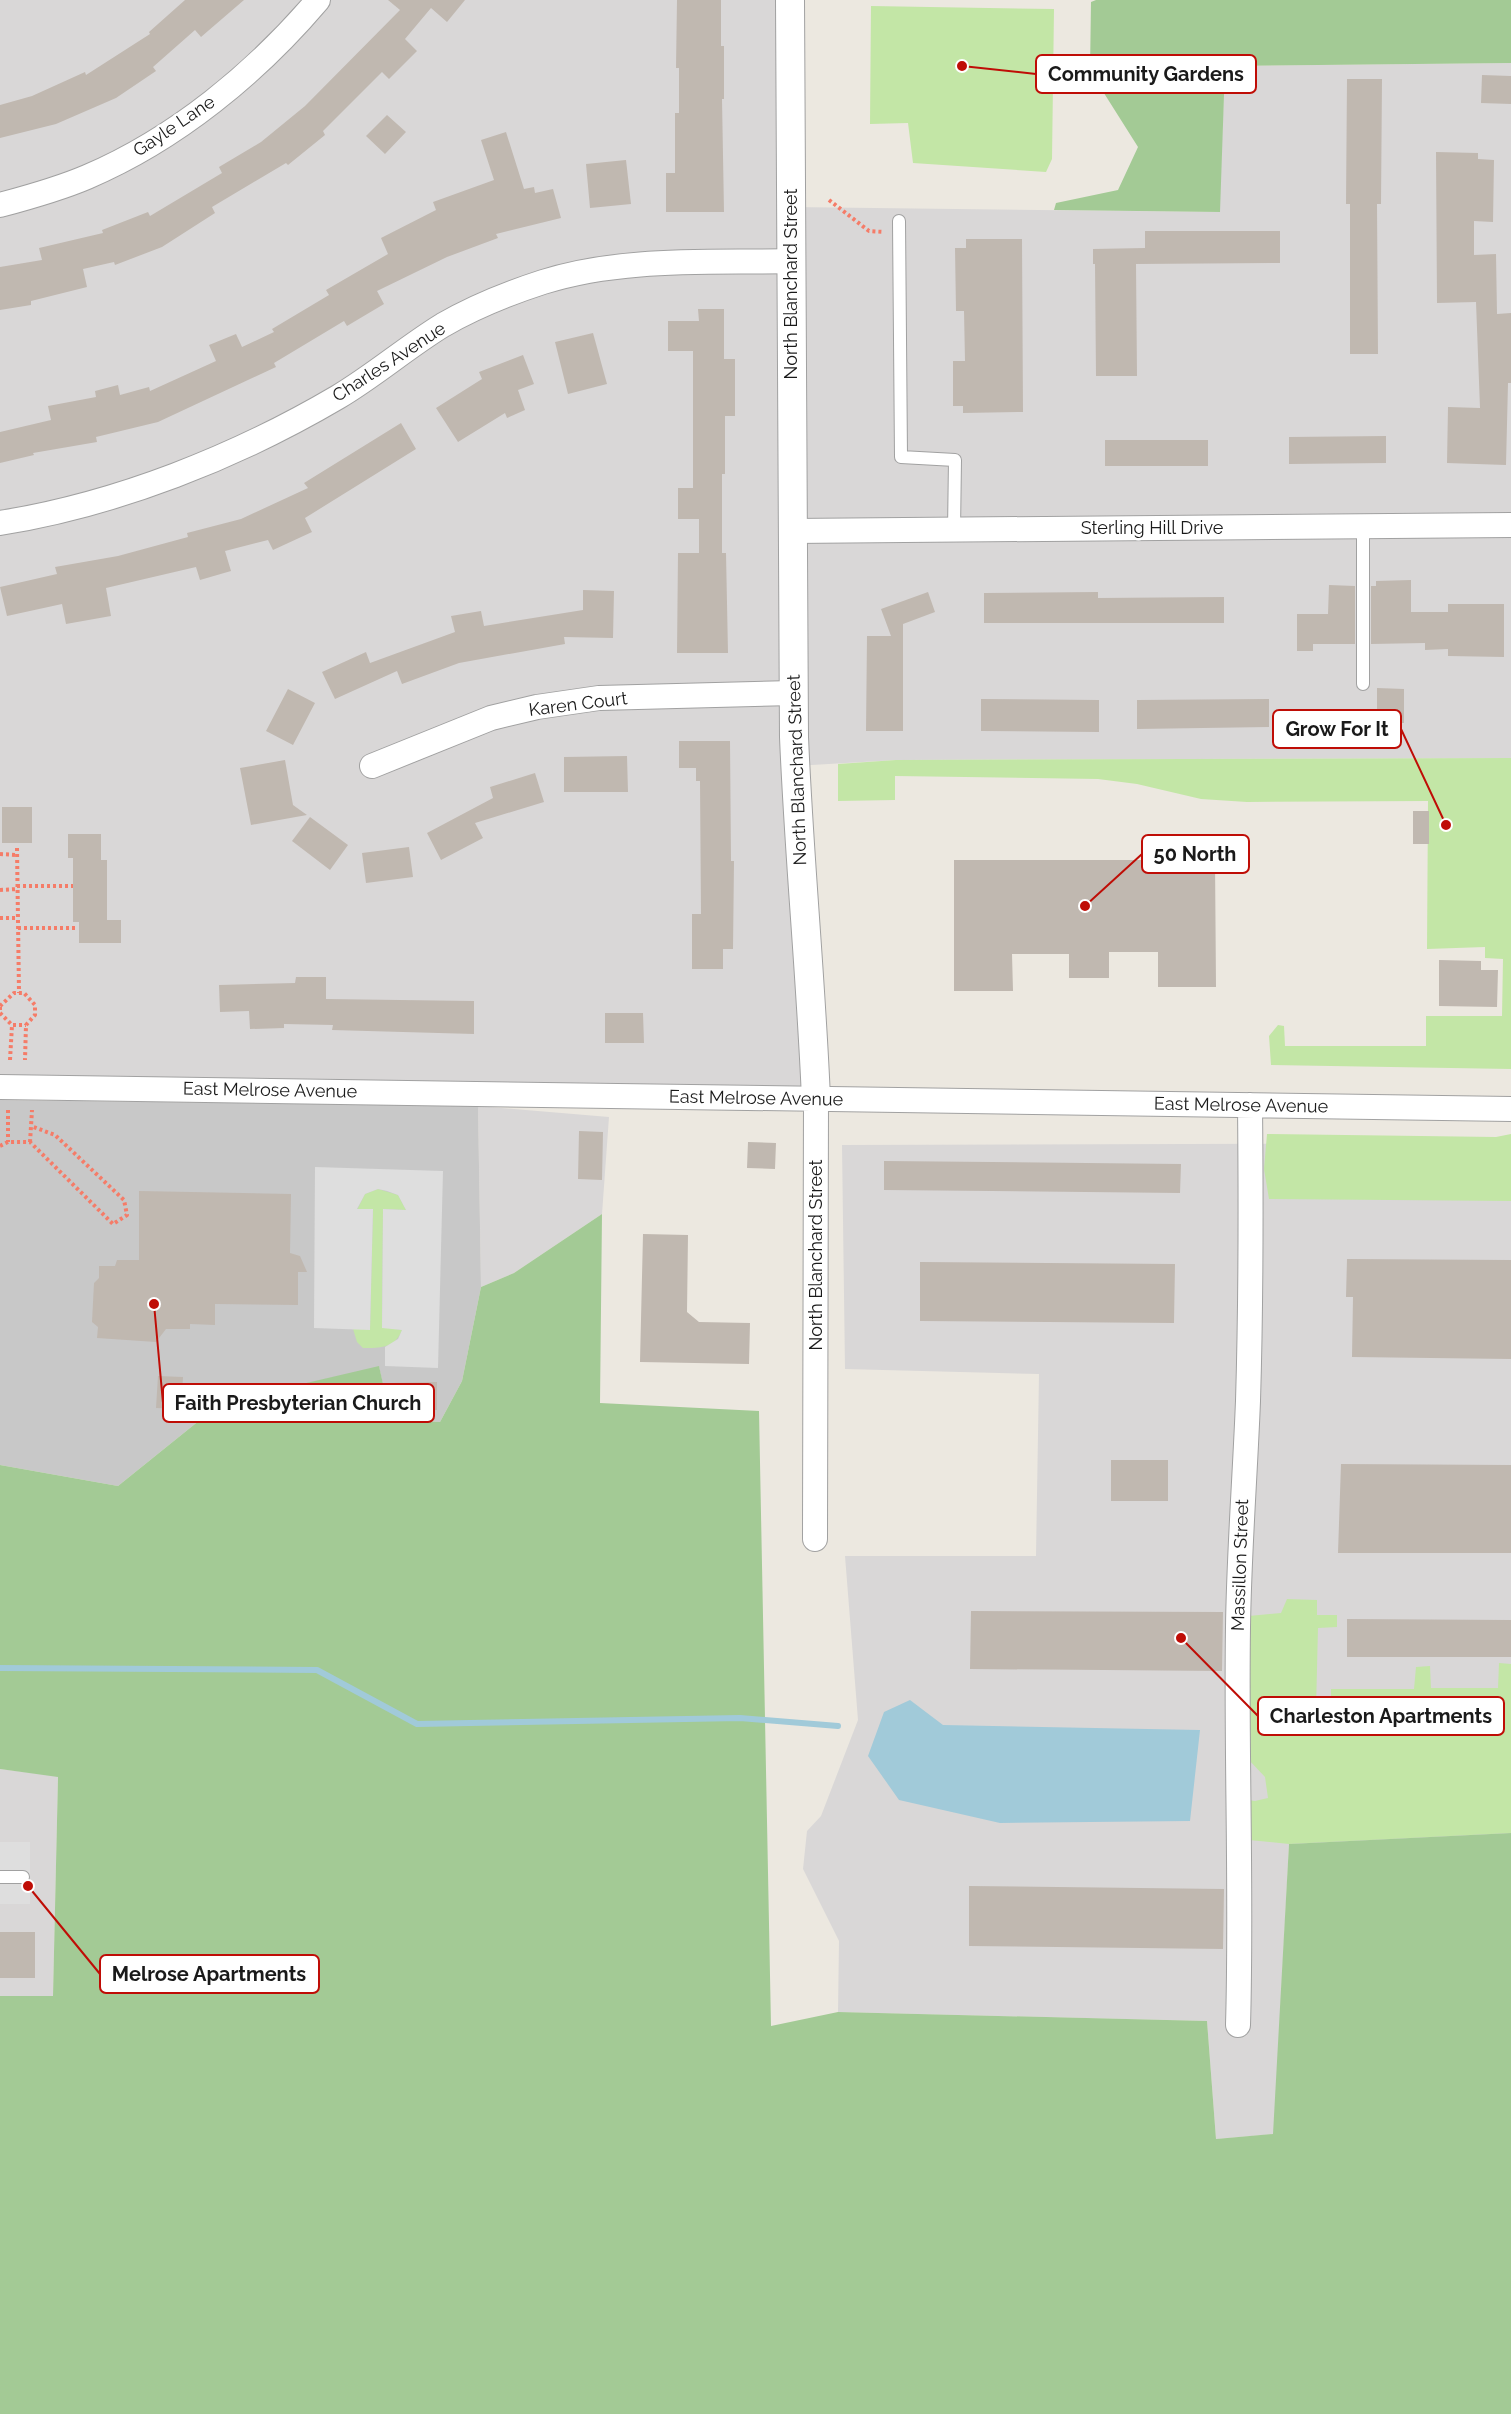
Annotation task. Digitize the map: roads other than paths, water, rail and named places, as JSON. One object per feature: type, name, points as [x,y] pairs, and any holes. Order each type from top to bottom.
[{"type":"street","name":"Gayle Lane","points":[[0,205],[44,193],[88,176],[165,135],[243,78],[285,38],[318,0]]},
{"type":"street","name":"North Blanchard Street","points":[[790,0],[793,693],[797,815],[812,1003],[816,1099],[815,1539]]},
{"type":"street","name":"Charles Avenue","points":[[0,522],[32,518],[93,502],[212,461],[256,441],[339,396],[443,325],[485,304],[543,282],[589,271],[635,265],[791,261]]},
{"type":"street","name":"Sterling Hill Drive","points":[[792,531],[1511,525]]},
{"type":"street","name":"Karen Court","points":[[372,766],[491,718],[537,706],[599,698],[793,693]]},
{"type":"street","name":"East Melrose Avenue","points":[[0,1087],[1511,1109]]},
{"type":"street","name":"Massillon Street","points":[[1238,2025],[1240,1964],[1237,1701],[1239,1580],[1248,1402],[1251,1232],[1250,1105]]},
{"type":"lane","points":[[898,227],[901,457],[955,460],[954,530]]},
{"type":"lane","points":[[1364,527],[1364,684]]},
{"type":"lane","points":[[0,1876],[23,1876]]},
{"type":"water","points":[[910,1700],[943,1725],[1200,1730],[1190,1821],[1000,1823],[899,1800],[868,1756],[884,1712]]},
{"type":"waterway","points":[[0,1668],[317,1670],[417,1724],[740,1718],[838,1726]]},
{"type":"place","name":"Community Gardens","points":[[962,66]]},
{"type":"place","name":"Grow For It","points":[[1446,825]]},
{"type":"place","name":"50 North","points":[[1085,906]]},
{"type":"place","name":"Faith Presbyterian Church","points":[[154,1304]]},
{"type":"place","name":"Charleston Apartments","points":[[1181,1638]]},
{"type":"place","name":"Melrose Apartments","points":[[28,1886]]}]
